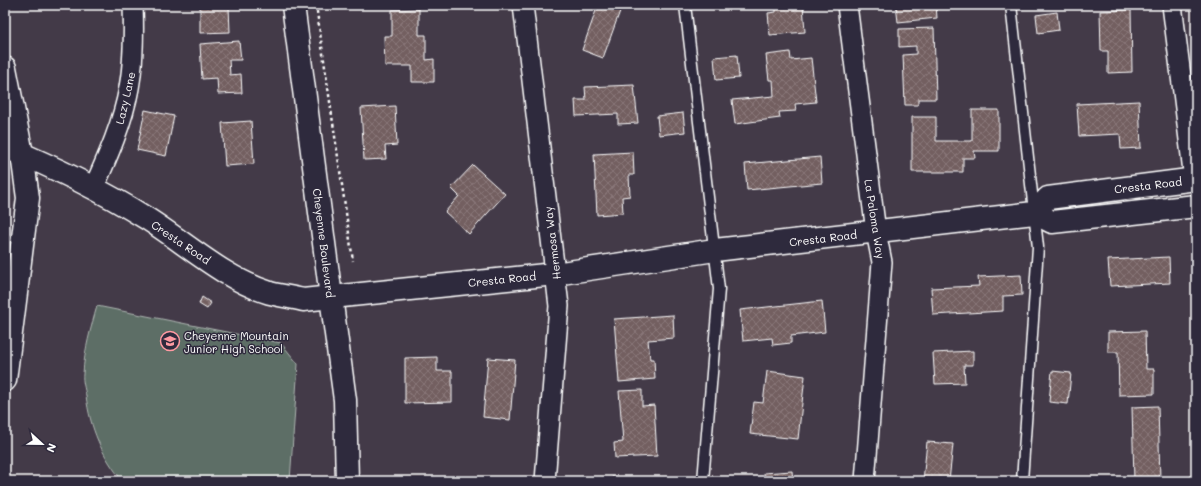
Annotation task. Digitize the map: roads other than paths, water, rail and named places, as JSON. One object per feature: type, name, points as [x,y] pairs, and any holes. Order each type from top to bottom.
[{"type":"main road","name":"Cheyenne Boulevard","points":[[293,5],[345,400],[347,481]]},
{"type":"main road","points":[[5,68],[13,151],[28,198],[5,380]]},
{"type":"main road","name":"Cresta Road","points":[[13,151],[94,187],[146,218],[221,269],[247,284],[270,293],[303,300],[555,274],[715,250],[1034,213],[1048,198],[1127,188],[1195,185]]},
{"type":"main road","points":[[1034,213],[1052,222],[1196,206]]},
{"type":"street","name":"Lazy Lane","points":[[94,187],[122,115],[129,89],[134,38],[133,5]]},
{"type":"street","name":"Hermosa Way","points":[[523,5],[559,306],[545,481]]},
{"type":"street","name":"La Paloma Way","points":[[847,5],[876,232],[882,262],[865,481]]},
{"type":"street","points":[[1172,5],[1195,185]]},
{"type":"street","points":[[1127,188],[1130,213]]},
{"type":"lane","points":[[685,5],[719,289],[703,481]]},
{"type":"lane","points":[[1011,5],[1038,247],[1022,481]]},
{"type":"place","name":"Cheyenne Mountain Junior High School","points":[[170,341]]}]
